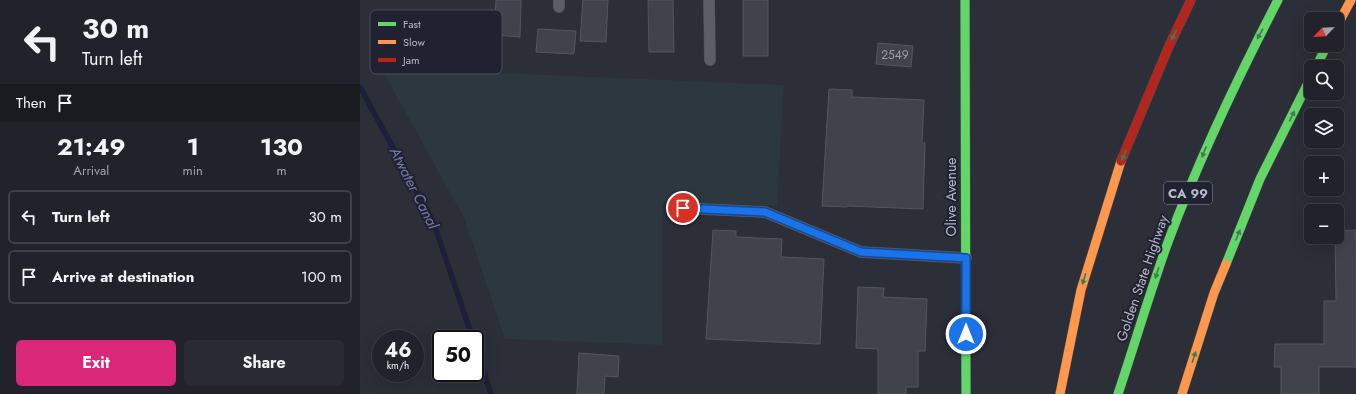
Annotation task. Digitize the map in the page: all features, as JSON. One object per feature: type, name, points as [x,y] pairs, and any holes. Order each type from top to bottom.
[{"type":"main road","name":"Olive Avenue","points":[[965,0],[966,394]]},
{"type":"main road","points":[[1060,394],[1081,290],[1120,166],[1169,46],[1191,0]]},
{"type":"main road","name":"Golden State Highway","points":[[1118,394],[1170,235],[1208,142],[1278,0]]},
{"type":"main road","points":[[1344,13],[1351,0]]},
{"type":"main road","points":[[1182,394],[1214,292],[1260,179],[1304,91]]},
{"type":"lane","points":[[709,0],[710,60]]},
{"type":"lane","points":[[683,208],[765,212],[861,252],[966,258]]},
{"type":"shaded area","points":[[502,73],[784,85],[777,206],[663,202],[662,345],[505,339],[464,218],[384,74]]},
{"type":"building","points":[[496,0],[521,0],[520,37],[502,36],[502,10],[495,10]]},
{"type":"building","points":[[583,0],[608,0],[606,42],[580,41]]},
{"type":"building","points":[[648,0],[673,0],[674,52],[649,52]]},
{"type":"building","points":[[743,0],[768,0],[768,56],[743,56]]},
{"type":"building","points":[[538,29],[576,31],[574,54],[536,52]]},
{"type":"building","points":[[878,43],[913,46],[911,67],[876,64]]},
{"type":"building","points":[[829,89],[852,90],[852,97],[924,100],[922,143],[925,143],[923,209],[822,206]]},
{"type":"building","points":[[713,230],[736,231],[736,237],[782,239],[781,257],[824,259],[820,344],[706,339]]},
{"type":"building","points":[[1356,230],[1356,367],[1319,367],[1319,394],[1281,394],[1281,367],[1274,367],[1275,344],[1324,344],[1324,301],[1336,301],[1335,244],[1344,244],[1344,231]]},
{"type":"building","points":[[858,287],[884,288],[883,297],[927,299],[925,351],[918,351],[918,387],[906,387],[906,394],[878,394],[878,349],[856,348]]},
{"type":"building","points":[[579,353],[619,356],[618,377],[605,376],[604,394],[577,394]]},
{"type":"waterway","name":"Atwater Canal","points":[[360,87],[433,221],[470,330]]},
{"type":"waterway","name":"Atwater Canal","points":[[484,373],[491,394]]},
{"type":"traffic: fast","points":[[965,0],[966,394]]},
{"type":"traffic: fast","points":[[1118,394],[1168,242],[1192,180],[1248,59],[1278,0]]},
{"type":"traffic: fast","points":[[1320,60],[1324,52]]},
{"type":"traffic: fast","points":[[1226,264],[1260,179],[1304,91]]},
{"type":"traffic: slow","points":[[1344,13],[1351,0]]},
{"type":"traffic: slow","points":[[1060,394],[1081,290],[1121,161]]},
{"type":"traffic: slow","points":[[1182,394],[1214,293],[1226,264]]},
{"type":"traffic: jam","points":[[1121,161],[1169,46],[1191,0]]},
{"type":"route","points":[[683,208],[765,212],[861,252],[966,258],[966,334]]}]
